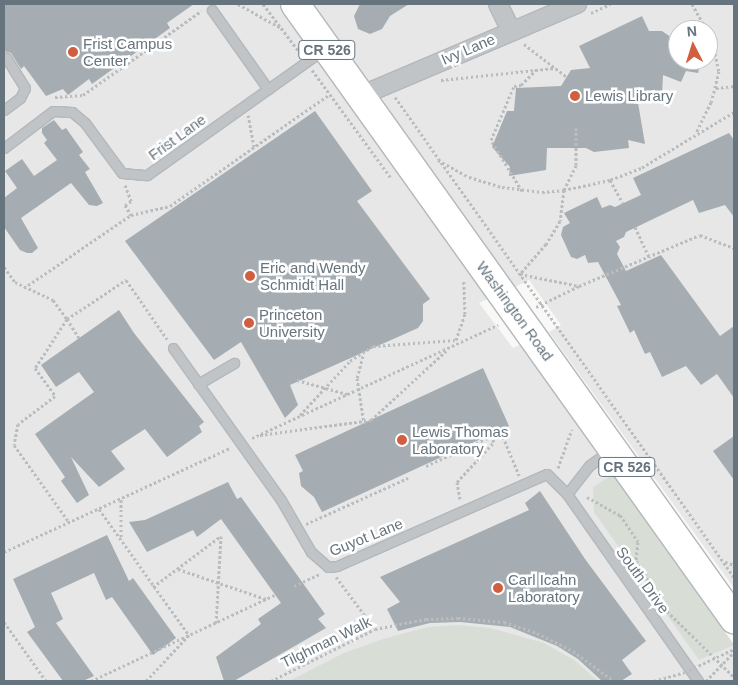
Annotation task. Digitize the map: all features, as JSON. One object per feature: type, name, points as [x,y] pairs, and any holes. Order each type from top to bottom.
[{"type":"main road","name":"Washington Road","points":[[295,4],[313,50],[360,96],[614,448],[734,619]]},
{"type":"street","points":[[498,4],[517,38]]},
{"type":"street","name":"Ivy Lane","points":[[360,96],[517,38],[577,4]]},
{"type":"lane","points":[[208,10],[268,89]]},
{"type":"lane","name":"Frist Lane","points":[[4,148],[53,111],[72,112],[85,123],[122,173],[148,175],[268,89],[313,50]]},
{"type":"lane","points":[[4,110],[20,98],[25,88],[6,57]]},
{"type":"lane","name":"Guyot Lane","points":[[173,348],[240,443],[317,559],[328,567],[337,566],[547,474],[568,494]]},
{"type":"lane","points":[[198,384],[234,364]]},
{"type":"lane","points":[[568,494],[590,465],[614,448]]},
{"type":"lane","name":"South Drive","points":[[568,494],[602,549],[698,681]]},
{"type":"path","points":[[238,4],[284,30],[313,50]]},
{"type":"path","points":[[263,4],[284,30]]},
{"type":"path","points":[[692,4],[712,39],[719,71],[716,88],[696,134]]},
{"type":"path","points":[[46,101],[83,95],[208,10]]},
{"type":"path","points":[[517,38],[567,77]]},
{"type":"path","points":[[438,81],[555,68]]},
{"type":"path","points":[[522,191],[490,140],[514,86],[521,86],[536,70]]},
{"type":"path","points":[[716,88],[734,86]]},
{"type":"path","points":[[24,288],[132,215],[170,206],[330,94]]},
{"type":"path","points":[[389,97],[394,95],[437,160],[734,577]]},
{"type":"path","points":[[248,112],[254,146]]},
{"type":"path","points":[[437,160],[486,183],[522,191],[564,190],[610,180],[663,157],[696,134],[734,112]]},
{"type":"path","points":[[520,274],[546,244],[560,221],[564,190],[576,165],[576,128]]},
{"type":"path","points":[[610,180],[623,203]]},
{"type":"path","points":[[124,182],[131,201],[125,205],[132,215]]},
{"type":"path","points":[[635,227],[649,257]]},
{"type":"path","points":[[541,305],[579,286],[700,235],[734,248]]},
{"type":"path","points":[[4,267],[15,282],[24,288],[54,300],[79,338]]},
{"type":"path","points":[[520,274],[579,286]]},
{"type":"path","points":[[457,342],[466,306],[467,288],[462,276]]},
{"type":"path","points":[[69,522],[14,445],[18,424],[55,396],[35,368],[67,318],[126,280],[173,348]]},
{"type":"path","points":[[256,436],[364,423],[448,348],[457,342],[498,325]]},
{"type":"path","points":[[299,416],[350,361],[364,355],[374,346],[457,342]]},
{"type":"path","points":[[4,552],[448,348]]},
{"type":"path","points":[[364,355],[357,371],[357,390],[364,423]]},
{"type":"path","points":[[297,380],[348,394]]},
{"type":"path","points":[[558,469],[572,430],[572,420]]},
{"type":"path","points":[[426,466],[500,432],[522,484]]},
{"type":"path","points":[[464,510],[456,482],[494,442],[491,436]]},
{"type":"path","points":[[297,528],[408,478]]},
{"type":"path","points":[[587,497],[620,515],[638,542],[636,560],[667,611],[734,677]]},
{"type":"path","points":[[121,498],[121,538]]},
{"type":"path","points":[[99,509],[189,635]]},
{"type":"path","points":[[153,587],[222,536],[216,623]]},
{"type":"path","points":[[724,562],[734,566]]},
{"type":"path","points":[[178,569],[266,599]]},
{"type":"path","points":[[294,586],[320,574]]},
{"type":"path","points":[[335,576],[375,629]]},
{"type":"path","points":[[91,681],[275,595]]},
{"type":"path","name":"Tilghman Walk","points":[[271,681],[375,629],[442,618],[504,622],[554,640],[614,681]]},
{"type":"path","points":[[4,623],[46,681]]},
{"type":"path","points":[[146,681],[189,635]]},
{"type":"path","points":[[654,681],[685,672],[734,651]]},
{"type":"path","points":[[706,681],[734,651]]},
{"type":"shaded area","name":"Princeton University","points":[[4,4],[282,4],[494,296],[479,303],[513,348],[522,344],[734,645],[734,681],[4,681]]},
{"type":"shaded area","points":[[314,4],[734,4],[734,588],[549,332],[561,325],[529,280],[513,288]]},
{"type":"shaded area","points":[[614,474],[734,645],[699,660],[594,512],[593,487]]},
{"type":"shaded area","points":[[458,625],[490,628],[544,643],[574,660],[598,681],[289,681],[344,653],[383,639],[428,627]]},
{"type":"building","name":"Frist Campus Center","points":[[4,4],[194,4],[167,23],[170,28],[92,84],[89,79],[68,95],[63,89],[46,96],[24,66],[21,69],[11,53],[4,51]]},
{"type":"building","points":[[360,4],[409,4],[390,16],[382,29],[370,34],[358,29],[354,16]]},
{"type":"building","name":"Lewis Library","points":[[642,16],[649,31],[662,31],[668,35],[668,70],[699,70],[698,73],[686,71],[681,82],[663,75],[662,95],[636,91],[645,144],[628,140],[629,148],[594,152],[586,148],[547,148],[546,170],[509,176],[510,167],[492,147],[507,111],[514,111],[516,88],[561,86],[571,70],[590,68],[579,46]]},
{"type":"building","name":"Eric and Wendy Schmidt Hall","points":[[315,111],[372,191],[357,201],[430,299],[423,304],[423,321],[418,328],[290,385],[298,405],[285,418],[241,342],[214,360],[125,241]]},
{"type":"building","points":[[54,120],[62,130],[66,128],[83,152],[79,155],[90,169],[85,172],[103,203],[97,206],[89,205],[71,183],[21,218],[38,248],[32,253],[27,253],[20,250],[4,227],[4,198],[17,188],[5,171],[22,159],[34,176],[57,160],[44,143],[47,140],[42,133],[42,128]]},
{"type":"building","points":[[729,133],[734,140],[734,217],[725,205],[699,213],[693,200],[626,232],[624,237],[616,241],[620,247],[617,254],[626,271],[661,255],[720,336],[734,326],[734,398],[717,374],[701,385],[686,366],[662,377],[650,352],[645,354],[634,330],[630,333],[617,306],[621,305],[598,262],[588,263],[585,255],[577,259],[571,257],[561,235],[563,227],[570,223],[564,213],[597,197],[602,208],[610,205],[615,207],[641,195],[633,178]]},
{"type":"building","points":[[119,310],[134,333],[204,422],[199,426],[202,432],[167,457],[145,429],[111,451],[125,469],[99,487],[71,457],[89,495],[77,503],[61,481],[65,477],[35,434],[94,392],[79,372],[56,387],[41,365]]},
{"type":"building","name":"Lewis Thomas Laboratory","points":[[483,368],[509,426],[322,512],[314,497],[301,486],[299,473],[303,471],[295,455]]},
{"type":"building","points":[[734,436],[734,480],[713,451]]},
{"type":"building","points":[[228,482],[237,499],[241,497],[325,614],[318,619],[326,628],[234,681],[224,681],[216,657],[261,624],[258,619],[281,603],[221,519],[197,537],[193,530],[147,552],[129,522],[145,520]]},
{"type":"building","name":"Carl Icahn Laboratory","points":[[540,491],[585,559],[646,641],[622,660],[632,674],[621,681],[602,681],[578,659],[557,646],[510,627],[460,622],[430,623],[398,631],[387,609],[400,602],[380,577],[529,510],[525,503]]},
{"type":"building","points":[[107,535],[129,581],[133,578],[176,638],[153,655],[112,597],[106,600],[94,573],[51,593],[63,619],[56,623],[94,676],[83,681],[63,681],[27,632],[35,627],[13,579]]},
{"type":"place","name":"Frist Campus Center","points":[[73,52]]},
{"type":"place","name":"Lewis Library","points":[[575,96]]},
{"type":"place","name":"Eric and Wendy Schmidt Hall","points":[[250,276]]},
{"type":"place","name":"Princeton University","points":[[249,323]]},
{"type":"place","name":"Lewis Thomas Laboratory","points":[[402,440]]},
{"type":"place","name":"Carl Icahn Laboratory","points":[[498,588]]}]
